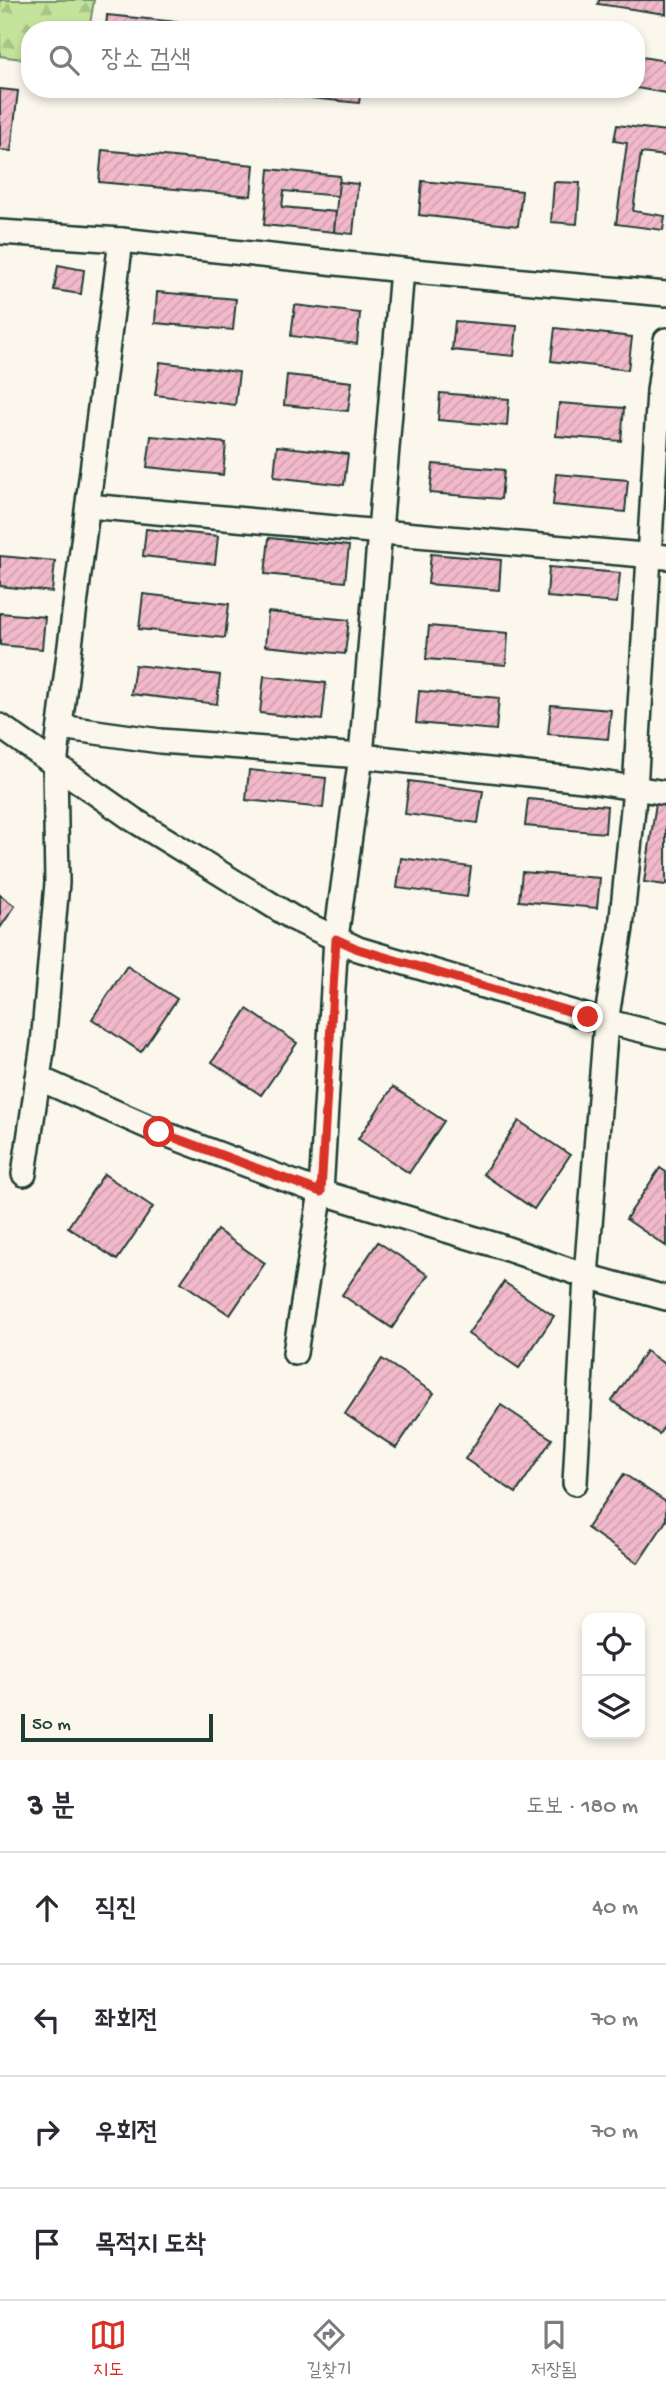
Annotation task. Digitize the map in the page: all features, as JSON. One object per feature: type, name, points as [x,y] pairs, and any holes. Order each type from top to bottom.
[{"type":"street","points":[[0,232],[121,240],[402,270],[666,294]]},
{"type":"street","points":[[24,1174],[38,1078],[57,883],[55,765],[121,240]]},
{"type":"street","points":[[295,1353],[321,1192],[336,939],[361,756],[402,270]]},
{"type":"street","points":[[575,1483],[586,1276],[606,1022],[621,928],[658,556],[659,391],[666,340]]},
{"type":"street","points":[[88,506],[658,556]]},
{"type":"street","points":[[0,726],[146,827],[293,918],[336,939],[358,949],[606,1022],[666,1036]]},
{"type":"street","points":[[60,727],[160,741],[361,756],[583,780],[666,793]]},
{"type":"street","points":[[38,1078],[159,1132],[321,1192],[499,1246],[586,1276],[666,1298]]},
{"type":"green space","points":[[0,0],[94,0],[90,21],[21,21],[21,59],[0,56]]},
{"type":"building","points":[[599,0],[666,0],[666,14],[598,4]]},
{"type":"building","points":[[107,15],[167,21],[107,21]]},
{"type":"building","points":[[645,58],[666,61],[666,93],[645,90]]},
{"type":"building","points":[[0,89],[18,91],[11,151],[0,150]]},
{"type":"building","points":[[310,98],[360,98],[359,103]]},
{"type":"building","points":[[617,125],[666,131],[666,156],[641,153],[633,211],[665,216],[663,230],[616,224],[627,143],[614,141]]},
{"type":"building","points":[[102,150],[254,165],[251,196],[99,182]]},
{"type":"building","points":[[269,169],[340,176],[338,196],[284,191],[282,207],[336,212],[334,232],[264,225]]},
{"type":"building","points":[[422,181],[522,191],[518,226],[419,215]]},
{"type":"building","points":[[339,182],[358,184],[353,234],[334,232]]},
{"type":"building","points":[[554,182],[580,183],[577,224],[551,222]]},
{"type":"building","points":[[58,265],[84,270],[81,294],[54,290]]},
{"type":"building","points":[[157,292],[236,299],[233,330],[155,323]]},
{"type":"building","points":[[295,305],[360,313],[357,344],[291,336]]},
{"type":"building","points":[[455,321],[517,326],[514,356],[452,350]]},
{"type":"building","points":[[555,328],[632,337],[628,370],[551,361]]},
{"type":"building","points":[[160,362],[239,372],[235,405],[155,395]]},
{"type":"building","points":[[287,375],[352,382],[348,411],[284,405]]},
{"type":"building","points":[[440,393],[509,399],[507,426],[438,420]]},
{"type":"building","points":[[559,403],[624,408],[621,441],[556,436]]},
{"type":"building","points":[[151,436],[226,443],[223,475],[147,467]]},
{"type":"building","points":[[277,446],[348,454],[344,485],[274,477]]},
{"type":"building","points":[[433,464],[504,470],[501,499],[430,493]]},
{"type":"building","points":[[556,474],[628,480],[625,512],[553,505]]},
{"type":"building","points":[[146,529],[218,536],[215,564],[143,556]]},
{"type":"building","points":[[269,538],[349,546],[345,582],[265,574]]},
{"type":"building","points":[[431,554],[501,560],[499,590],[428,584]]},
{"type":"building","points":[[0,556],[55,561],[52,592],[0,586]]},
{"type":"building","points":[[549,567],[620,573],[617,603],[547,597]]},
{"type":"building","points":[[143,594],[229,604],[225,638],[139,629]]},
{"type":"building","points":[[268,612],[349,620],[345,654],[265,646]]},
{"type":"building","points":[[0,613],[45,617],[42,649],[0,645]]},
{"type":"building","points":[[429,626],[508,633],[506,665],[426,659]]},
{"type":"building","points":[[135,665],[220,675],[217,704],[131,694]]},
{"type":"building","points":[[264,676],[326,683],[322,720],[260,713]]},
{"type":"building","points":[[419,691],[499,698],[496,730],[416,723]]},
{"type":"building","points":[[551,705],[611,710],[608,739],[548,734]]},
{"type":"building","points":[[249,770],[326,778],[323,808],[246,800]]},
{"type":"building","points":[[409,781],[483,791],[478,823],[405,814]]},
{"type":"building","points":[[528,799],[607,806],[605,833],[525,826]]},
{"type":"building","points":[[656,803],[666,805],[666,885],[644,882]]},
{"type":"building","points":[[401,858],[471,867],[467,897],[397,888]]},
{"type":"building","points":[[522,872],[600,878],[597,908],[519,901]]},
{"type":"building","points":[[0,895],[15,906],[0,928]]},
{"type":"building","points":[[127,966],[177,999],[141,1052],[92,1019]]},
{"type":"building","points":[[247,1009],[297,1043],[261,1095],[212,1062]]},
{"type":"building","points":[[393,1087],[444,1121],[409,1173],[358,1139]]},
{"type":"building","points":[[519,1121],[570,1155],[534,1209],[483,1174]]},
{"type":"building","points":[[660,1168],[666,1172],[666,1246],[626,1219]]},
{"type":"building","points":[[104,1174],[153,1207],[117,1260],[68,1227]]},
{"type":"building","points":[[217,1230],[265,1263],[230,1315],[181,1282]]},
{"type":"building","points":[[378,1242],[428,1275],[392,1328],[342,1295]]},
{"type":"building","points":[[504,1282],[554,1316],[519,1368],[468,1334]]},
{"type":"building","points":[[646,1351],[666,1365],[666,1424],[659,1434],[612,1401]]},
{"type":"building","points":[[382,1359],[434,1393],[396,1448],[345,1414]]},
{"type":"building","points":[[501,1405],[552,1439],[516,1493],[465,1459]]},
{"type":"building","points":[[624,1474],[666,1502],[666,1521],[638,1563],[587,1528]]},
{"type":"route","points":[[159,1132],[321,1192],[336,939],[358,949],[588,1017]]}]
